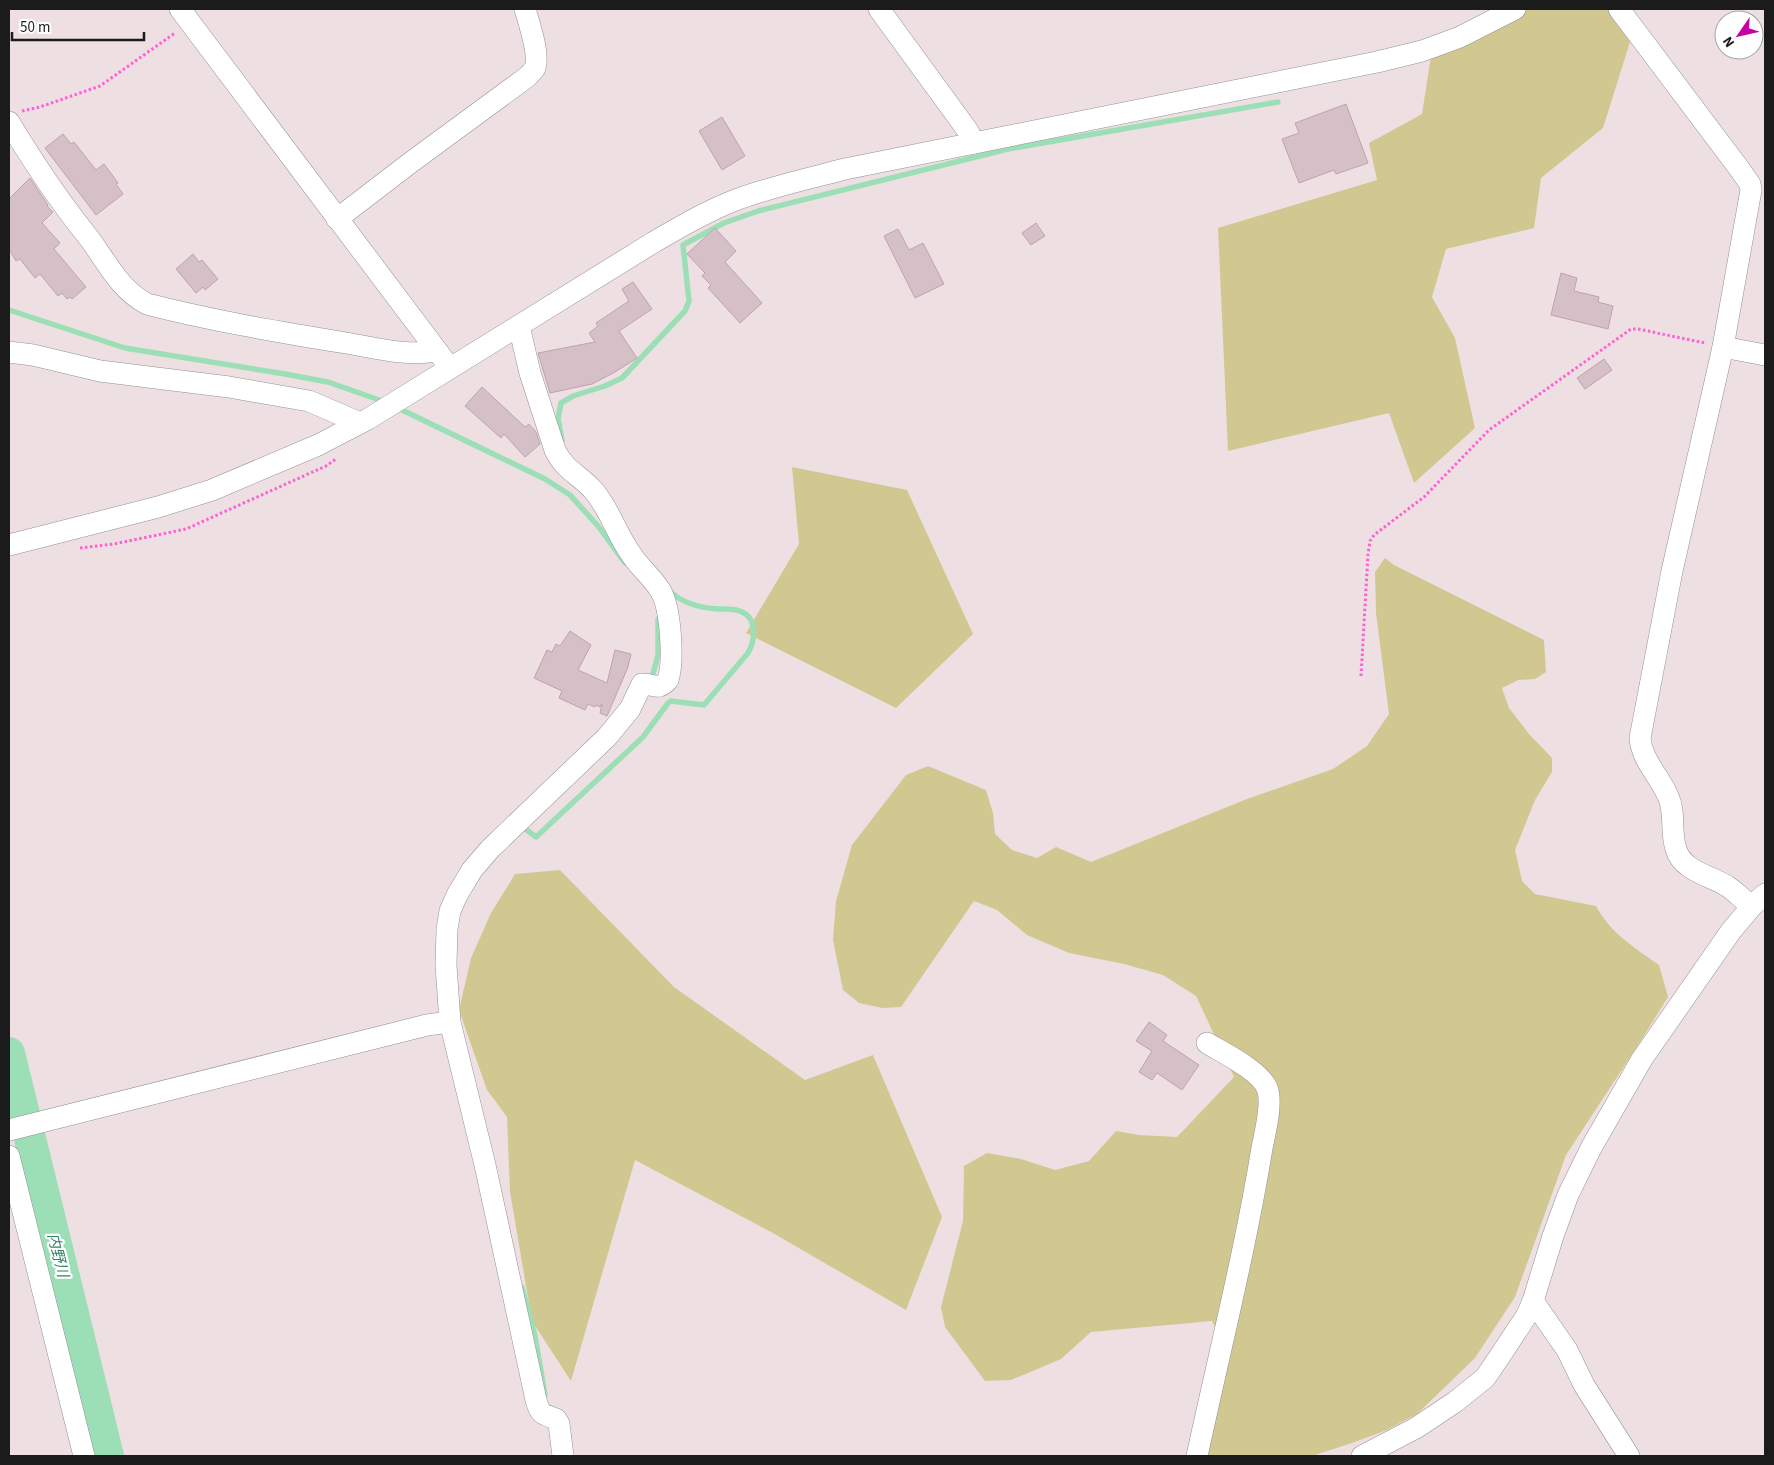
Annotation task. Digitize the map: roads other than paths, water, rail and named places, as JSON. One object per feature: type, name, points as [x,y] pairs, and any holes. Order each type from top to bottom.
[{"type":"street","points":[[337,220],[533,71],[536,56],[525,9]]},
{"type":"street","points":[[879,9],[968,131],[974,143]]},
{"type":"street","points":[[9,545],[158,507],[212,490],[295,456],[360,423],[686,223],[733,201],[772,188],[845,169],[1377,62],[1422,51],[1460,37],[1515,9]]},
{"type":"street","points":[[1362,1456],[1416,1428],[1455,1402],[1485,1378],[1527,1315],[1568,1194],[1591,1148],[1642,1059],[1731,931],[1758,900],[1694,870],[1678,855],[1674,838],[1672,806],[1668,794],[1641,751],[1640,738],[1672,571],[1723,347],[1751,199],[1750,184],[1619,9]]},
{"type":"street","points":[[185,16],[450,368]]},
{"type":"street","points":[[13,117],[69,213],[117,280],[137,298],[148,304],[234,324],[418,354],[436,350]]},
{"type":"street","points":[[519,326],[530,373],[555,450],[561,462],[594,492],[630,554],[661,591],[668,613],[671,657],[668,680],[661,686],[655,687],[642,684],[630,709],[607,736],[490,849],[472,870],[450,911],[447,929],[446,965],[450,1022],[487,1174],[536,1400],[539,1409],[544,1415],[556,1419],[559,1424],[563,1456]]},
{"type":"street","points":[[1723,347],[1765,356]]},
{"type":"street","points":[[9,352],[32,355],[100,371],[229,387],[309,401],[360,423]]},
{"type":"street","points":[[9,1130],[427,1025],[450,1022]]},
{"type":"street","points":[[1197,1456],[1257,1181],[1269,1093],[1262,1080],[1245,1066],[1207,1044]]},
{"type":"street","points":[[9,1156],[84,1456]]},
{"type":"street","points":[[1533,1301],[1567,1350],[1584,1385],[1628,1456]]},
{"type":"waterway","points":[[562,440],[558,419],[561,403],[573,396],[605,386],[622,378],[685,311],[689,301],[683,245],[724,223],[758,211],[1008,149],[1278,102]]},
{"type":"waterway","points":[[9,310],[125,348],[328,382],[385,402]]},
{"type":"waterway","points":[[398,408],[545,479],[570,495],[598,526],[625,563]]},
{"type":"waterway","points":[[523,827],[536,837],[643,737],[668,703],[671,701],[704,705],[748,653],[754,631],[751,620],[747,615],[737,610],[698,606],[680,599],[669,590]]},
{"type":"waterway","points":[[651,681],[658,655],[658,619]]},
{"type":"waterway","name":"内野川","points":[[9,1053],[108,1456]]},
{"type":"waterway","points":[[522,1287],[535,1336],[545,1395]]}]
